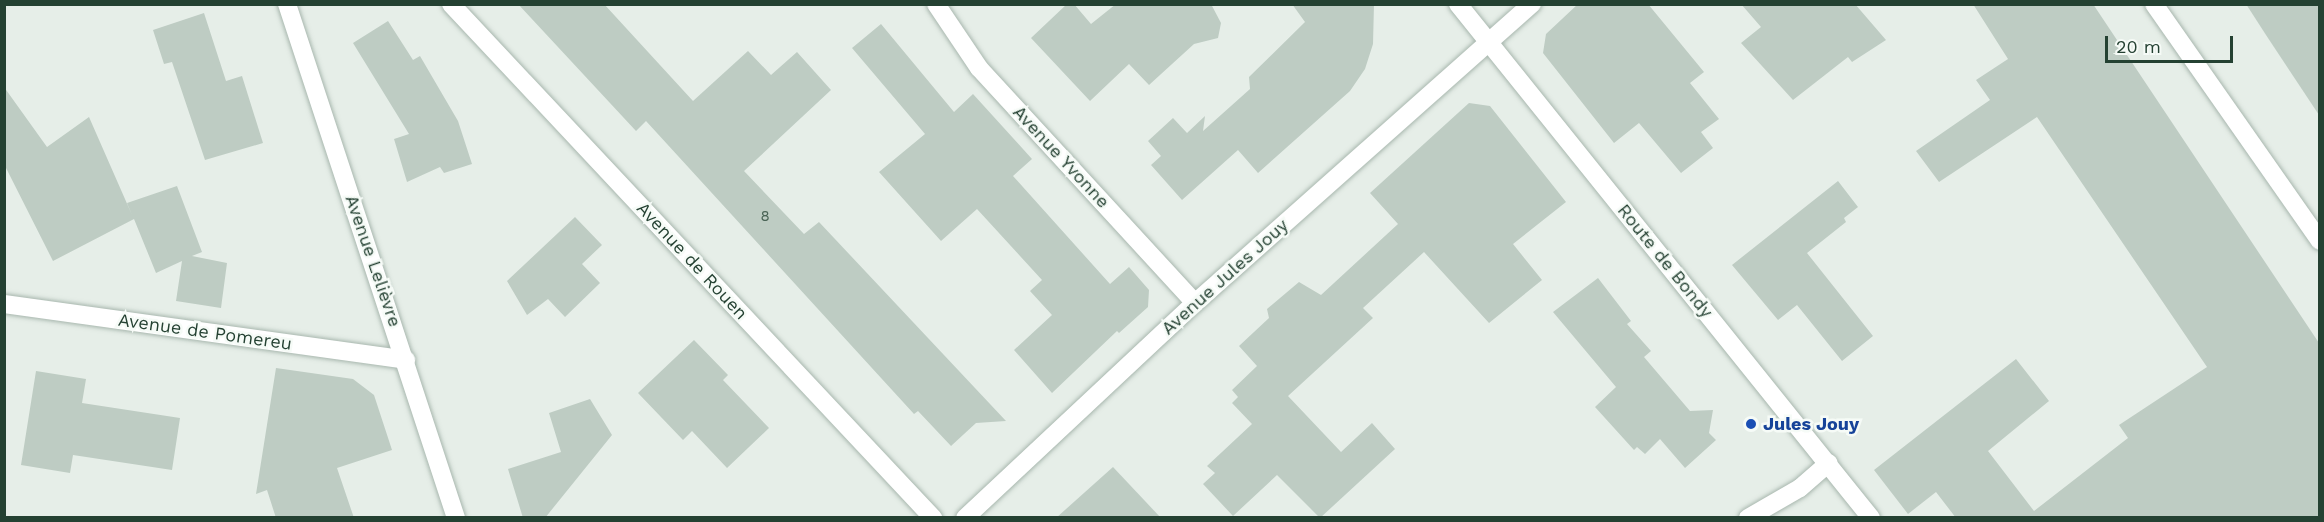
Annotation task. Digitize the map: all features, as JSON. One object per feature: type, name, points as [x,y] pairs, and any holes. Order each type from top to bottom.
[{"type":"street","name":"Avenue Lelièvre","points":[[287,4],[406,360],[456,518]]},
{"type":"street","name":"Avenue de Rouen","points":[[451,4],[933,518]]},
{"type":"street","name":"Avenue Yvonne","points":[[936,4],[979,68],[1195,303]]},
{"type":"street","name":"Route de Bondy","points":[[1458,4],[1871,518]]},
{"type":"street","name":"Avenue Jules Jouy","points":[[965,518],[1195,303],[1532,4]]},
{"type":"street","points":[[2154,4],[2319,241]]},
{"type":"street","name":"Avenue de Pomereu","points":[[4,304],[406,360]]},
{"type":"street","points":[[1748,518],[1800,488],[1829,463]]},
{"type":"building","points":[[518,4],[604,4],[693,101],[748,51],[771,75],[797,52],[831,90],[744,171],[804,234],[819,222],[1006,421],[976,423],[951,446],[918,411],[914,414],[646,121],[636,131]]},
{"type":"building","points":[[1067,4],[1074,4],[1091,24],[1116,4],[1211,4],[1221,23],[1218,38],[1194,44],[1149,85],[1129,64],[1090,101],[1031,38]]},
{"type":"building","points":[[1292,4],[1374,4],[1373,44],[1365,69],[1350,91],[1258,173],[1238,150],[1182,200],[1151,165],[1161,156],[1148,141],[1173,118],[1187,133],[1205,116],[1203,131],[1250,89],[1249,77],[1305,22]]},
{"type":"building","points":[[1578,4],[1648,4],[1704,72],[1690,83],[1719,119],[1701,132],[1713,148],[1681,173],[1639,123],[1614,143],[1543,53],[1546,34]]},
{"type":"building","points":[[1741,4],[1855,4],[1886,40],[1852,62],[1848,57],[1793,100],[1741,43],[1761,27]]},
{"type":"building","points":[[1973,4],[2093,4],[2319,343],[2319,518],[1956,518],[1936,492],[1908,514],[1874,470],[2016,359],[2049,401],[1988,451],[2034,511],[2128,438],[2119,425],[2207,367],[2037,117],[1939,182],[1916,151],[1990,100],[1976,80],[2008,59]]},
{"type":"building","points":[[2246,4],[2319,4],[2319,115],[2266,35]]},
{"type":"building","points":[[204,13],[226,81],[242,76],[263,143],[205,160],[172,62],[164,64],[153,30]]},
{"type":"building","points":[[388,21],[413,60],[420,56],[458,121],[472,164],[444,173],[440,167],[407,182],[394,139],[409,134],[353,43]]},
{"type":"building","points":[[881,24],[954,112],[973,94],[1032,159],[1013,176],[1110,284],[1129,267],[1149,290],[1148,307],[1119,333],[1117,331],[1052,393],[1014,350],[1052,315],[1030,291],[1042,280],[977,209],[941,241],[879,172],[925,134],[852,48]]},
{"type":"building","points":[[4,87],[47,147],[89,117],[132,215],[127,203],[177,186],[202,252],[192,256],[227,263],[221,308],[176,301],[182,261],[156,273],[134,219],[53,261],[4,164]]},
{"type":"building","points":[[1469,103],[1490,106],[1566,202],[1513,244],[1542,280],[1489,323],[1424,252],[1363,308],[1373,318],[1288,396],[1341,452],[1372,423],[1395,449],[1320,518],[1277,475],[1233,516],[1203,484],[1215,473],[1207,466],[1252,424],[1232,403],[1238,397],[1232,390],[1257,366],[1239,346],[1269,318],[1267,309],[1299,282],[1321,295],[1398,224],[1370,193]]},
{"type":"building","points":[[1838,181],[1858,207],[1844,218],[1846,222],[1807,253],[1873,336],[1842,361],[1797,305],[1778,320],[1732,265]]},
{"type":"building","points":[[575,217],[602,245],[582,264],[600,283],[565,317],[548,299],[527,315],[507,281]]},
{"type":"building","points":[[1598,278],[1631,321],[1627,324],[1651,351],[1644,357],[1690,411],[1713,410],[1709,433],[1716,440],[1685,468],[1660,439],[1645,454],[1637,447],[1634,450],[1595,407],[1616,387],[1553,312]]},
{"type":"building","points":[[694,340],[728,375],[723,380],[769,428],[727,468],[692,431],[683,440],[638,393]]},
{"type":"building","points":[[276,368],[353,379],[374,395],[392,450],[337,468],[354,518],[276,518],[267,490],[256,494]]},
{"type":"building","points":[[36,371],[86,379],[82,403],[180,418],[172,470],[73,455],[70,473],[21,465]]},
{"type":"building","points":[[590,399],[612,435],[545,518],[523,518],[508,469],[561,452],[549,413]]},
{"type":"building","points":[[1113,467],[1161,518],[1056,518]]},
{"type":"place","name":"Jules Jouy","points":[[1751,424]]}]
